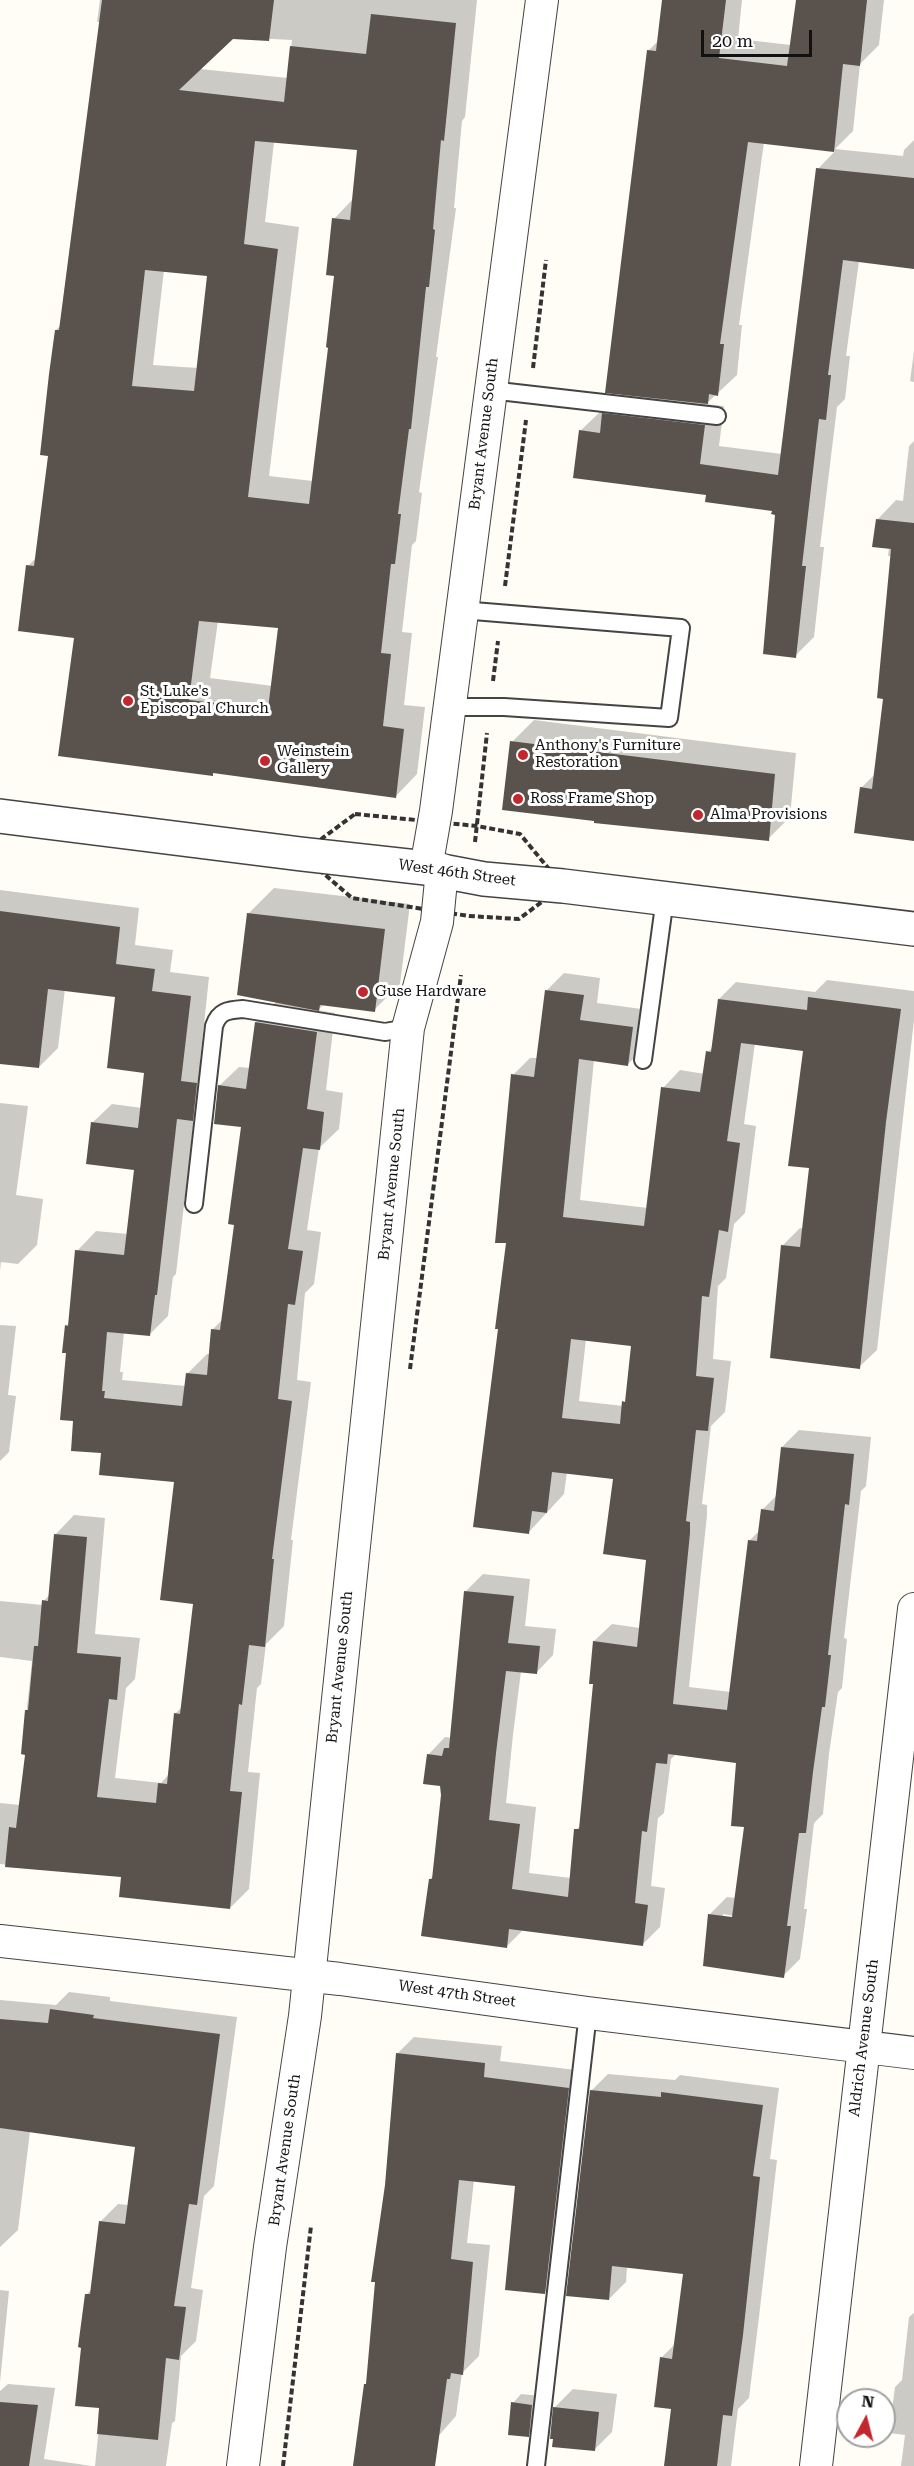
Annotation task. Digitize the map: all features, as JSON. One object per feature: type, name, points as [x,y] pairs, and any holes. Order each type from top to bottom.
[{"type":"street","name":"Bryant Avenue South","points":[[243,2466],[270,2247],[305,2016],[408,1028],[437,922],[434,869],[436,811],[542,0]]},
{"type":"street","name":"West 46th Street","points":[[0,816],[434,869],[484,879],[665,898],[914,929]]},
{"type":"street","name":"Aldrich Avenue South","points":[[816,2466],[914,1609]]},
{"type":"street","name":"West 47th Street","points":[[0,1941],[370,1982],[588,2013],[914,2053]]},
{"type":"lane","points":[[490,390],[717,416]]},
{"type":"lane","points":[[449,707],[504,707],[669,718],[681,627],[461,610]]},
{"type":"lane","points":[[643,1060],[665,898]]},
{"type":"lane","points":[[194,1204],[214,1026],[217,1017],[226,1011],[243,1009],[384,1032],[408,1028]]},
{"type":"lane","points":[[536,2466],[588,2013]]},
{"type":"path","points":[[468,925],[470,905]]},
{"type":"path","points":[[410,1372],[462,971]]},
{"type":"path","points":[[284,2466],[312,2219]]},
{"type":"building","points":[[102,0],[274,0],[269,41],[233,39],[179,90],[284,102],[290,46],[366,54],[371,14],[456,23],[444,141],[441,140],[429,287],[426,287],[411,429],[409,429],[398,514],[401,514],[395,564],[391,564],[381,653],[391,654],[383,726],[404,729],[396,798],[213,773],[213,776],[58,756],[74,638],[18,631],[26,565],[34,566],[48,456],[40,455],[55,330],[59,330]],"holes":[[[255,141],[357,150],[350,220],[332,218],[326,275],[334,276],[326,347],[328,348],[309,504],[248,497],[278,249],[244,244]],[[145,270],[207,276],[194,391],[132,386]],[[199,621],[278,628],[268,709],[189,700]]]},
{"type":"building","points":[[662,0],[726,0],[719,58],[787,66],[796,0],[867,0],[860,66],[843,64],[834,152],[748,142],[720,344],[724,344],[718,396],[709,394],[708,404],[605,393],[647,50],[656,51]]},
{"type":"building","points":[[816,168],[914,178],[914,269],[843,260],[828,375],[831,375],[826,420],[819,419],[802,566],[806,566],[796,658],[763,654],[775,515],[771,514],[772,511],[705,502],[706,495],[573,478],[579,430],[600,433],[602,413],[705,425],[700,464],[778,475]]},
{"type":"building","points":[[876,519],[914,523],[914,841],[854,833],[860,787],[872,789],[883,699],[877,698],[891,549],[872,547]]},
{"type":"building","points":[[510,741],[775,774],[769,841],[594,823],[594,821],[502,810]]},
{"type":"building","points":[[0,911],[120,927],[116,964],[155,969],[152,991],[191,996],[181,1081],[197,1083],[193,1121],[177,1119],[157,1295],[155,1295],[150,1336],[107,1332],[102,1391],[105,1391],[104,1398],[182,1406],[186,1373],[207,1375],[211,1329],[220,1330],[234,1225],[228,1224],[241,1127],[214,1124],[218,1085],[246,1089],[255,1022],[317,1032],[307,1109],[324,1112],[320,1150],[303,1148],[288,1249],[303,1251],[295,1305],[288,1304],[278,1399],[292,1401],[272,1559],[274,1559],[265,1647],[249,1645],[242,1705],[239,1704],[230,1791],[242,1792],[230,1909],[119,1897],[121,1877],[5,1867],[9,1827],[16,1828],[25,1755],[21,1754],[25,1710],[28,1710],[34,1646],[38,1646],[42,1600],[48,1601],[54,1534],[87,1537],[77,1653],[121,1657],[117,1700],[109,1699],[97,1797],[156,1803],[158,1783],[167,1784],[174,1713],[180,1714],[193,1604],[160,1600],[174,1482],[99,1475],[101,1453],[71,1451],[73,1421],[60,1420],[66,1353],[62,1353],[65,1325],[68,1326],[75,1250],[124,1255],[134,1170],[86,1164],[91,1122],[138,1128],[144,1073],[107,1068],[115,997],[48,989],[39,1068],[0,1064]]},
{"type":"building","points":[[247,913],[385,929],[375,1012],[320,1005],[319,1011],[237,995]]},
{"type":"building","points":[[545,990],[584,995],[580,1020],[633,1027],[628,1066],[579,1059],[563,1217],[644,1226],[661,1087],[700,1092],[706,1051],[711,1052],[718,999],[807,1010],[808,997],[901,1009],[886,1122],[860,1369],[770,1358],[781,1245],[800,1247],[809,1168],[788,1166],[803,1051],[741,1043],[727,1141],[740,1143],[728,1232],[719,1230],[709,1297],[702,1296],[696,1376],[714,1378],[708,1431],[696,1430],[686,1521],[690,1522],[690,1533],[673,1704],[727,1710],[748,1540],[757,1541],[761,1509],[774,1511],[781,1447],[854,1454],[849,1505],[845,1504],[828,1655],[831,1655],[825,1707],[822,1707],[806,1833],[799,1833],[787,1926],[791,1926],[784,1978],[703,1966],[708,1914],[732,1917],[744,1827],[731,1826],[736,1763],[668,1754],[667,1764],[656,1763],[647,1832],[642,1831],[635,1903],[648,1905],[643,1946],[509,1929],[507,1948],[421,1936],[429,1879],[432,1879],[441,1795],[440,1786],[423,1784],[427,1754],[442,1756],[444,1748],[449,1748],[464,1591],[514,1596],[508,1643],[540,1646],[537,1674],[506,1671],[496,1753],[489,1820],[520,1824],[512,1889],[568,1897],[574,1829],[579,1829],[593,1684],[589,1684],[593,1641],[637,1647],[646,1560],[603,1554],[613,1479],[552,1472],[547,1513],[532,1511],[529,1534],[473,1527],[498,1329],[495,1329],[506,1243],[495,1243],[511,1074],[534,1077]],"holes":[[[571,1339],[631,1346],[625,1402],[622,1401],[620,1424],[562,1418]]]},
{"type":"building","points":[[50,2009],[94,2015],[93,2018],[220,2034],[197,2205],[189,2204],[174,2306],[186,2307],[179,2360],[166,2358],[158,2440],[97,2434],[99,2408],[75,2406],[81,2348],[78,2347],[85,2294],[90,2294],[99,2221],[125,2224],[135,2147],[0,2128],[0,2019],[48,2023]]},
{"type":"building","points":[[396,2053],[485,2063],[484,2077],[569,2088],[545,2294],[505,2290],[515,2186],[459,2180],[451,2259],[473,2262],[463,2375],[451,2373],[450,2379],[447,2379],[435,2466],[353,2466],[364,2384],[366,2384],[375,2282],[371,2282],[385,2185]]},
{"type":"building","points":[[590,2090],[661,2097],[661,2092],[763,2105],[753,2176],[760,2177],[743,2335],[732,2416],[723,2415],[717,2466],[664,2466],[671,2409],[654,2407],[660,2357],[672,2359],[683,2274],[612,2266],[609,2300],[566,2296]]},
{"type":"building","points":[[0,2402],[38,2405],[29,2466],[0,2466]]},
{"type":"building","points":[[511,2402],[532,2405],[529,2437],[508,2435]]},
{"type":"building","points":[[553,2407],[599,2412],[595,2451],[552,2447],[553,2439],[550,2439]]},
{"type":"place","name":"St. Luke's Episcopal Church","points":[[128,701]]},
{"type":"place","name":"Anthony's Furniture Restoration","points":[[523,755]]},
{"type":"place","name":"Weinstein Gallery","points":[[265,761]]},
{"type":"place","name":"Ross Frame Shop","points":[[518,799]]},
{"type":"place","name":"Alma Provisions","points":[[698,815]]},
{"type":"place","name":"Guse Hardware","points":[[363,992]]}]
